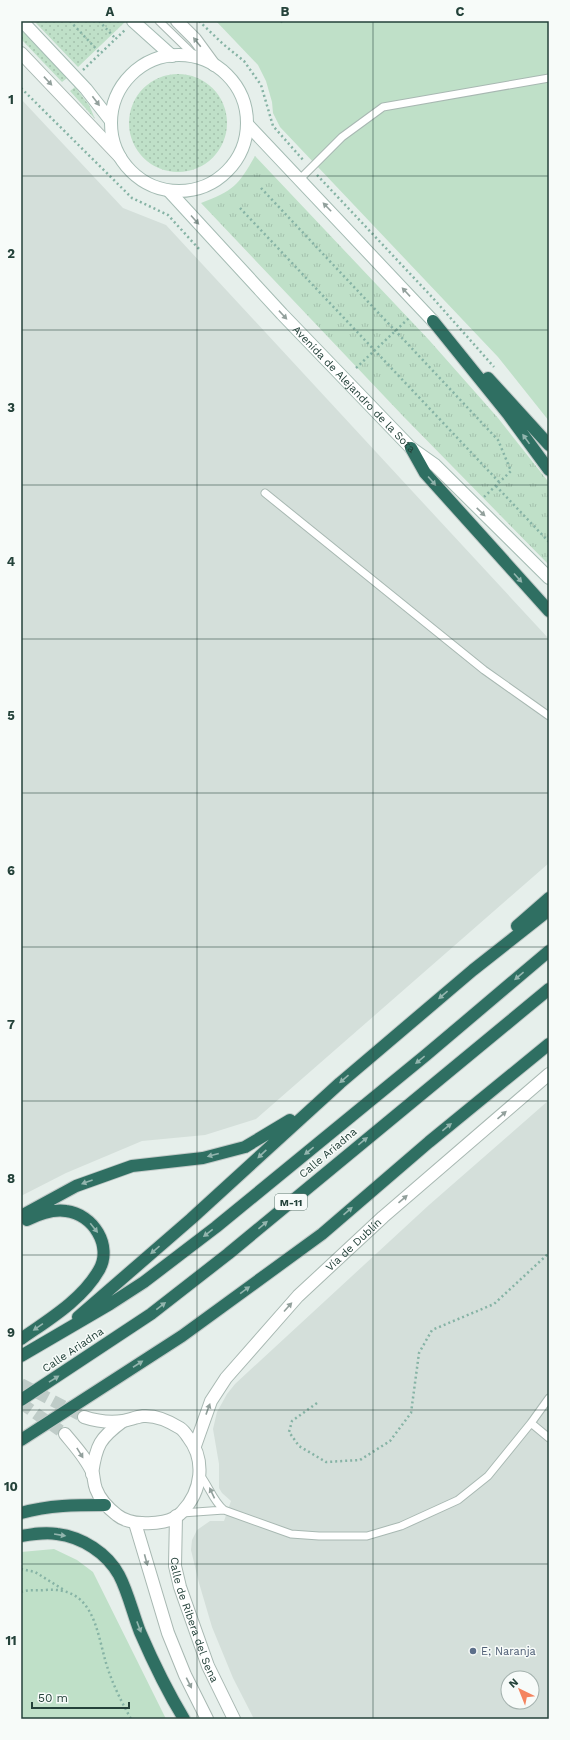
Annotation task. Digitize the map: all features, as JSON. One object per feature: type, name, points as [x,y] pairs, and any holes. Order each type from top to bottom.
[{"type":"highway","points":[[433,321],[503,393],[549,445]]},
{"type":"highway","points":[[433,321],[504,409],[549,470]]},
{"type":"highway","points":[[411,448],[425,473],[549,612]]},
{"type":"highway","points":[[473,970],[522,921],[549,898]]},
{"type":"highway","points":[[57,1334],[191,1219],[321,1099],[473,970],[549,910]]},
{"type":"highway","name":"Calle Ariadna","points":[[21,1356],[110,1304],[144,1282],[216,1227],[426,1055],[549,951]]},
{"type":"highway","name":"Calle Ariadna","points":[[21,1400],[151,1314],[228,1254],[549,988]]},
{"type":"highway","points":[[21,1440],[182,1336],[322,1234],[429,1142],[549,1044]]},
{"type":"highway","points":[[21,1216],[76,1186],[132,1166],[203,1158],[245,1146],[276,1130],[321,1099]]},
{"type":"highway","points":[[21,1223],[44,1213],[55,1211],[77,1213],[89,1222],[98,1233],[104,1250],[103,1263],[92,1281],[53,1317],[21,1339]]},
{"type":"highway","points":[[21,1513],[38,1508],[72,1505],[105,1505]]},
{"type":"highway","points":[[21,1536],[57,1534],[73,1537],[92,1547],[108,1560],[119,1575],[141,1633],[171,1699],[184,1719]]},
{"type":"street","points":[[22,21],[86,89],[111,121]]},
{"type":"street","points":[[177,21],[195,39],[214,65]]},
{"type":"street","points":[[131,24],[172,56]]},
{"type":"street","points":[[21,53],[120,156]]},
{"type":"street","points":[[172,56],[196,57],[214,65],[224,72],[239,90],[244,101],[248,124],[242,150],[236,161],[223,175],[206,186],[194,190],[169,191],[157,188],[140,179],[127,167],[113,140],[111,121],[116,100],[120,90],[129,77],[146,64],[156,59],[172,56]]},
{"type":"street","points":[[248,124],[433,321]]},
{"type":"street","name":"Avenida de Alejandro de la Sota","points":[[169,191],[282,314],[411,448],[435,465],[549,578]]},
{"type":"street","name":"Vía de Dublín","points":[[195,1446],[211,1401],[226,1378],[298,1296],[383,1217],[549,1074]]},
{"type":"street","points":[[65,1434],[77,1448],[92,1474],[96,1490],[105,1505],[118,1516],[135,1523],[149,1524],[163,1522],[179,1514],[190,1501],[200,1475],[199,1460],[195,1446],[182,1429],[164,1419],[143,1416],[123,1421],[109,1422],[94,1421],[84,1417]]},
{"type":"street","points":[[92,1474],[95,1453],[106,1434],[123,1421]]},
{"type":"street","name":"Calle de Ribera del Sena","points":[[179,1514],[175,1566],[180,1587],[208,1666],[234,1719]]},
{"type":"street","points":[[135,1523],[168,1633],[185,1675],[207,1719]]},
{"type":"lane","points":[[159,21],[196,57]]},
{"type":"lane","points":[[300,179],[342,137],[383,107],[549,78]]},
{"type":"lane","points":[[265,493],[484,670],[549,716]]},
{"type":"lane","points":[[200,1475],[208,1485],[218,1505],[224,1510],[291,1534],[319,1536],[367,1536],[401,1526],[458,1500],[488,1476],[531,1423],[549,1398]]},
{"type":"lane","points":[[531,1423],[549,1438]]},
{"type":"lane","points":[[179,1514],[224,1510]]},
{"type":"path","points":[[70,21],[100,54]]},
{"type":"path","points":[[99,21],[116,39]]},
{"type":"path","points":[[199,21],[223,44],[244,61],[261,85],[273,126],[432,297],[498,373]]},
{"type":"path","points":[[281,21],[284,24]]},
{"type":"path","points":[[83,70],[131,24]]},
{"type":"path","points":[[21,88],[132,198],[168,215],[199,249]]},
{"type":"path","points":[[261,188],[498,440],[511,471],[483,499]]},
{"type":"path","points":[[240,208],[500,483]]},
{"type":"path","points":[[356,368],[408,318]]},
{"type":"path","points":[[496,486],[549,542]]},
{"type":"path","points":[[316,1402],[292,1421],[289,1432],[299,1446],[326,1462],[360,1460],[384,1445],[390,1441],[411,1413],[419,1353],[432,1330],[494,1304],[549,1253]]},
{"type":"path","points":[[21,1569],[35,1572],[83,1602],[96,1622],[111,1675],[132,1719]]},
{"type":"path","points":[[21,1592],[27,1590],[55,1589],[66,1592]]},
{"type":"shaded area","points":[[21,99],[123,208],[166,225],[549,639],[549,863],[256,1119],[205,1135],[142,1141],[66,1173],[21,1196]]},
{"type":"shaded area","points":[[549,1100],[549,1719],[254,1719],[233,1678],[212,1627],[191,1550],[192,1540],[197,1530],[210,1521],[224,1521],[231,1501],[219,1488],[219,1464],[213,1429],[217,1412],[227,1394],[235,1384],[429,1205]]},
{"type":"green space","points":[[34,21],[124,21],[125,22],[78,67]]},
{"type":"green space","points":[[216,21],[549,21],[549,421],[498,357],[280,127],[273,113],[272,102],[266,81],[258,65]]},
{"type":"green space","points":[[21,30],[67,78],[62,82],[21,39]]},
{"type":"green space","points":[[178,74],[197,77],[213,88],[224,104],[227,123],[224,142],[213,158],[197,169],[178,172],[159,169],[143,158],[132,142],[129,123],[132,104],[143,88],[159,77]]},
{"type":"green space","points":[[75,87],[89,105],[95,119],[70,91]]},
{"type":"green space","points":[[255,156],[429,340],[498,418],[547,480],[549,485],[549,565],[403,416],[201,203],[221,195],[234,186],[244,174]]},
{"type":"green space","points":[[54,1549],[77,1560],[93,1572],[166,1719],[21,1719],[21,1552]]},
{"type":"tunnel","points":[[21,1384],[84,1417]]},
{"type":"tunnel","points":[[21,1403],[65,1434]]},
{"type":"place","name":"E; Naranja","points":[[473,1651]]}]
